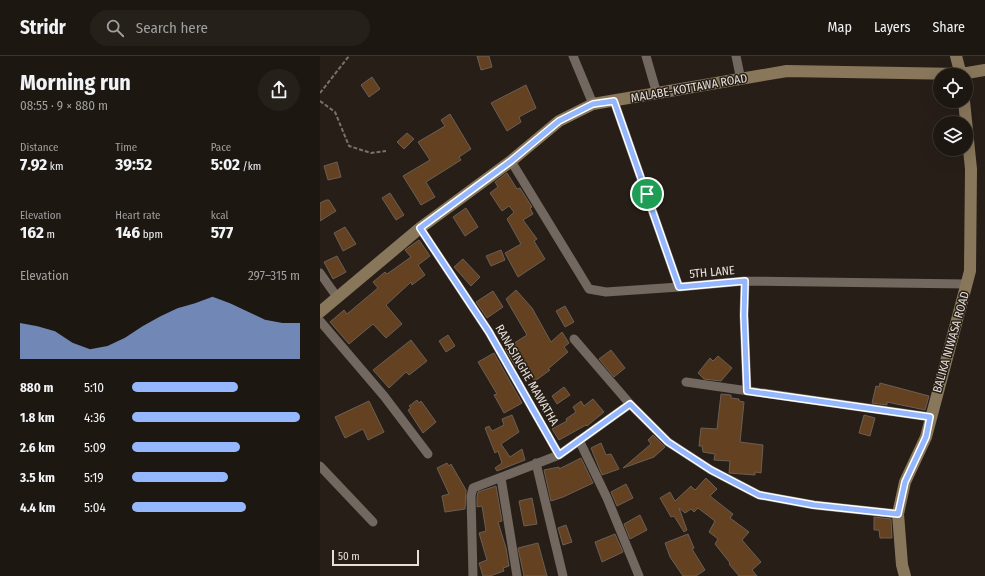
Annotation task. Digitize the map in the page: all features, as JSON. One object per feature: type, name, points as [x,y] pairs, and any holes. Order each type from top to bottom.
[{"type":"main road","points":[[956,56],[959,68]]},
{"type":"main road","name":"MALABE-KOTTAWA ROAD","points":[[973,72],[985,70]]},
{"type":"main road","name":"MALABE-KOTTAWA ROAD","points":[[320,312],[420,228],[511,161],[559,121],[593,104],[787,71],[933,74]]},
{"type":"main road","name":"BALIKA NIWASA ROAD","points":[[905,576],[902,565],[898,514],[905,482],[926,437],[930,417],[970,271],[971,169],[965,108]]},
{"type":"street","points":[[572,56],[593,104]]},
{"type":"street","points":[[646,56],[657,94]]},
{"type":"street","points":[[736,56],[740,80]]},
{"type":"street","name":"5TH LANE","points":[[614,101],[679,287],[745,281],[967,284]]},
{"type":"street","points":[[511,161],[589,289],[606,292],[679,287]]},
{"type":"street","name":"RANASINGHE MAWATHA","points":[[420,228],[489,332],[559,455]]},
{"type":"street","points":[[320,274],[337,297]]},
{"type":"street","points":[[745,281],[744,315],[747,391]]},
{"type":"street","points":[[320,321],[384,396],[428,454]]},
{"type":"street","points":[[574,339],[630,404],[668,442],[711,470],[759,495],[814,505],[898,514]]},
{"type":"street","points":[[686,382],[930,417]]},
{"type":"street","points":[[473,576],[471,496],[473,488],[559,455],[630,404]]},
{"type":"street","points":[[579,440],[607,498],[640,576]]},
{"type":"street","points":[[536,464],[563,576]]},
{"type":"street","points":[[320,466],[372,522]]},
{"type":"street","points":[[501,478],[517,576]]},
{"type":"path","points":[[320,93],[349,56]]},
{"type":"path","points":[[320,101],[335,112],[349,146],[371,153],[386,151]]},
{"type":"building","points":[[477,56],[489,56],[492,67],[481,70]]},
{"type":"building","points":[[372,77],[380,89],[369,97],[361,85]]},
{"type":"building","points":[[526,85],[536,108],[519,117],[521,122],[507,131],[491,103]]},
{"type":"building","points":[[450,114],[471,149],[459,157],[461,160],[426,182],[435,197],[421,205],[403,176],[430,160],[418,142],[445,126],[441,120]]},
{"type":"building","points":[[407,133],[414,139],[404,149],[397,142]]},
{"type":"building","points":[[337,162],[341,177],[328,180],[324,166]]},
{"type":"building","points":[[507,173],[517,189],[520,188],[532,207],[530,208],[533,214],[523,220],[537,239],[534,241],[545,259],[518,277],[505,253],[521,244],[507,219],[514,212],[509,206],[502,211],[490,193],[498,187],[495,182]]},
{"type":"building","points":[[390,193],[404,215],[396,220],[382,198]]},
{"type":"building","points":[[329,200],[336,211],[320,221],[320,203]]},
{"type":"building","points":[[466,208],[478,227],[465,236],[453,217]]},
{"type":"building","points":[[345,227],[356,244],[343,251],[334,233]]},
{"type":"building","points":[[419,240],[430,256],[418,265],[425,275],[412,285],[411,282],[386,305],[402,324],[386,338],[373,324],[349,344],[330,322],[344,310],[347,314],[378,288],[373,282],[385,272],[387,274],[411,257],[405,250]]},
{"type":"building","points":[[501,250],[505,260],[491,266],[486,256]]},
{"type":"building","points":[[337,256],[346,272],[333,279],[324,262]]},
{"type":"building","points":[[463,259],[480,277],[471,286],[454,267]]},
{"type":"building","points":[[516,290],[532,308],[551,342],[562,332],[569,343],[564,347],[568,352],[548,369],[550,370],[535,381],[522,363],[516,367],[505,349],[527,335],[506,299]]},
{"type":"building","points":[[493,291],[503,307],[487,318],[476,302]]},
{"type":"building","points":[[565,306],[574,322],[565,327],[556,311]]},
{"type":"building","points":[[448,335],[455,346],[446,352],[439,341]]},
{"type":"building","points":[[411,340],[427,361],[409,375],[406,372],[389,388],[373,370]]},
{"type":"building","points":[[611,350],[625,368],[614,377],[599,359]]},
{"type":"building","points":[[494,353],[522,403],[504,413],[494,395],[497,394],[478,362]]},
{"type":"building","points":[[718,356],[732,368],[721,381],[704,379],[698,373],[710,358],[713,361]]},
{"type":"building","points":[[880,383],[929,396],[925,410],[887,402],[887,405],[872,403],[876,386],[879,387]]},
{"type":"building","points":[[564,387],[570,395],[557,404],[552,396]]},
{"type":"building","points":[[721,394],[731,395],[731,398],[739,399],[739,401],[744,402],[740,442],[763,445],[761,473],[755,472],[755,475],[729,473],[730,461],[714,460],[715,454],[703,452],[702,446],[699,446],[701,428],[717,429]]},
{"type":"building","points":[[593,399],[604,412],[587,426],[586,425],[559,440],[552,429],[567,421],[566,419],[576,412],[573,407],[581,401],[584,406]]},
{"type":"building","points":[[417,400],[419,403],[421,401],[436,422],[423,433],[408,410],[411,408],[409,406]]},
{"type":"building","points":[[369,401],[384,432],[368,440],[363,429],[345,438],[335,417]]},
{"type":"building","points":[[512,415],[519,432],[501,444],[510,457],[522,449],[525,460],[497,471],[495,468],[502,463],[498,451],[495,453],[485,428],[489,426],[492,431],[504,425],[502,419]]},
{"type":"building","points":[[864,415],[875,418],[870,436],[859,433]]},
{"type":"building","points":[[653,435],[665,447],[654,457],[623,468],[651,444],[648,440]]},
{"type":"building","points":[[601,443],[606,455],[611,454],[619,469],[602,475],[591,448]]},
{"type":"building","points":[[581,458],[593,483],[551,501],[544,470],[559,467],[559,469]]},
{"type":"building","points":[[447,463],[449,466],[451,464],[466,490],[465,509],[445,512],[442,496],[449,494],[437,468]]},
{"type":"building","points":[[706,478],[717,489],[710,496],[733,514],[730,518],[749,532],[742,540],[761,562],[752,570],[757,576],[739,576],[729,564],[730,563],[715,544],[718,539],[709,532],[715,521],[698,508],[694,512],[691,509],[685,513],[679,508],[687,530],[684,532],[674,516],[671,517],[660,498],[670,492],[675,501],[691,486],[695,490]]},
{"type":"building","points":[[626,484],[633,498],[617,506],[611,492]]},
{"type":"building","points":[[496,486],[502,521],[498,522],[506,548],[509,566],[503,568],[504,571],[490,576],[483,576],[479,563],[487,560],[479,533],[486,531],[482,506],[477,507],[477,497],[478,492]]},
{"type":"building","points":[[532,498],[537,524],[524,526],[519,501]]},
{"type":"building","points":[[640,515],[647,530],[630,539],[624,524]]},
{"type":"building","points":[[874,517],[891,519],[892,538],[880,538],[879,530],[874,530]]},
{"type":"building","points":[[566,525],[572,542],[563,545],[558,528]]},
{"type":"building","points":[[615,534],[623,552],[602,562],[595,542]]},
{"type":"building","points":[[688,534],[694,548],[692,549],[705,570],[696,576],[683,576],[670,557],[665,543]]},
{"type":"building","points":[[538,543],[547,576],[524,576],[518,548]]},
{"type":"route","points":[[614,101],[647,194],[679,287],[745,281],[744,315],[747,391],[930,417],[926,437],[905,482],[898,514],[814,505],[759,495],[711,470],[668,442],[630,404],[559,455],[489,332],[420,228],[511,161],[559,121],[593,104],[614,101]]}]
